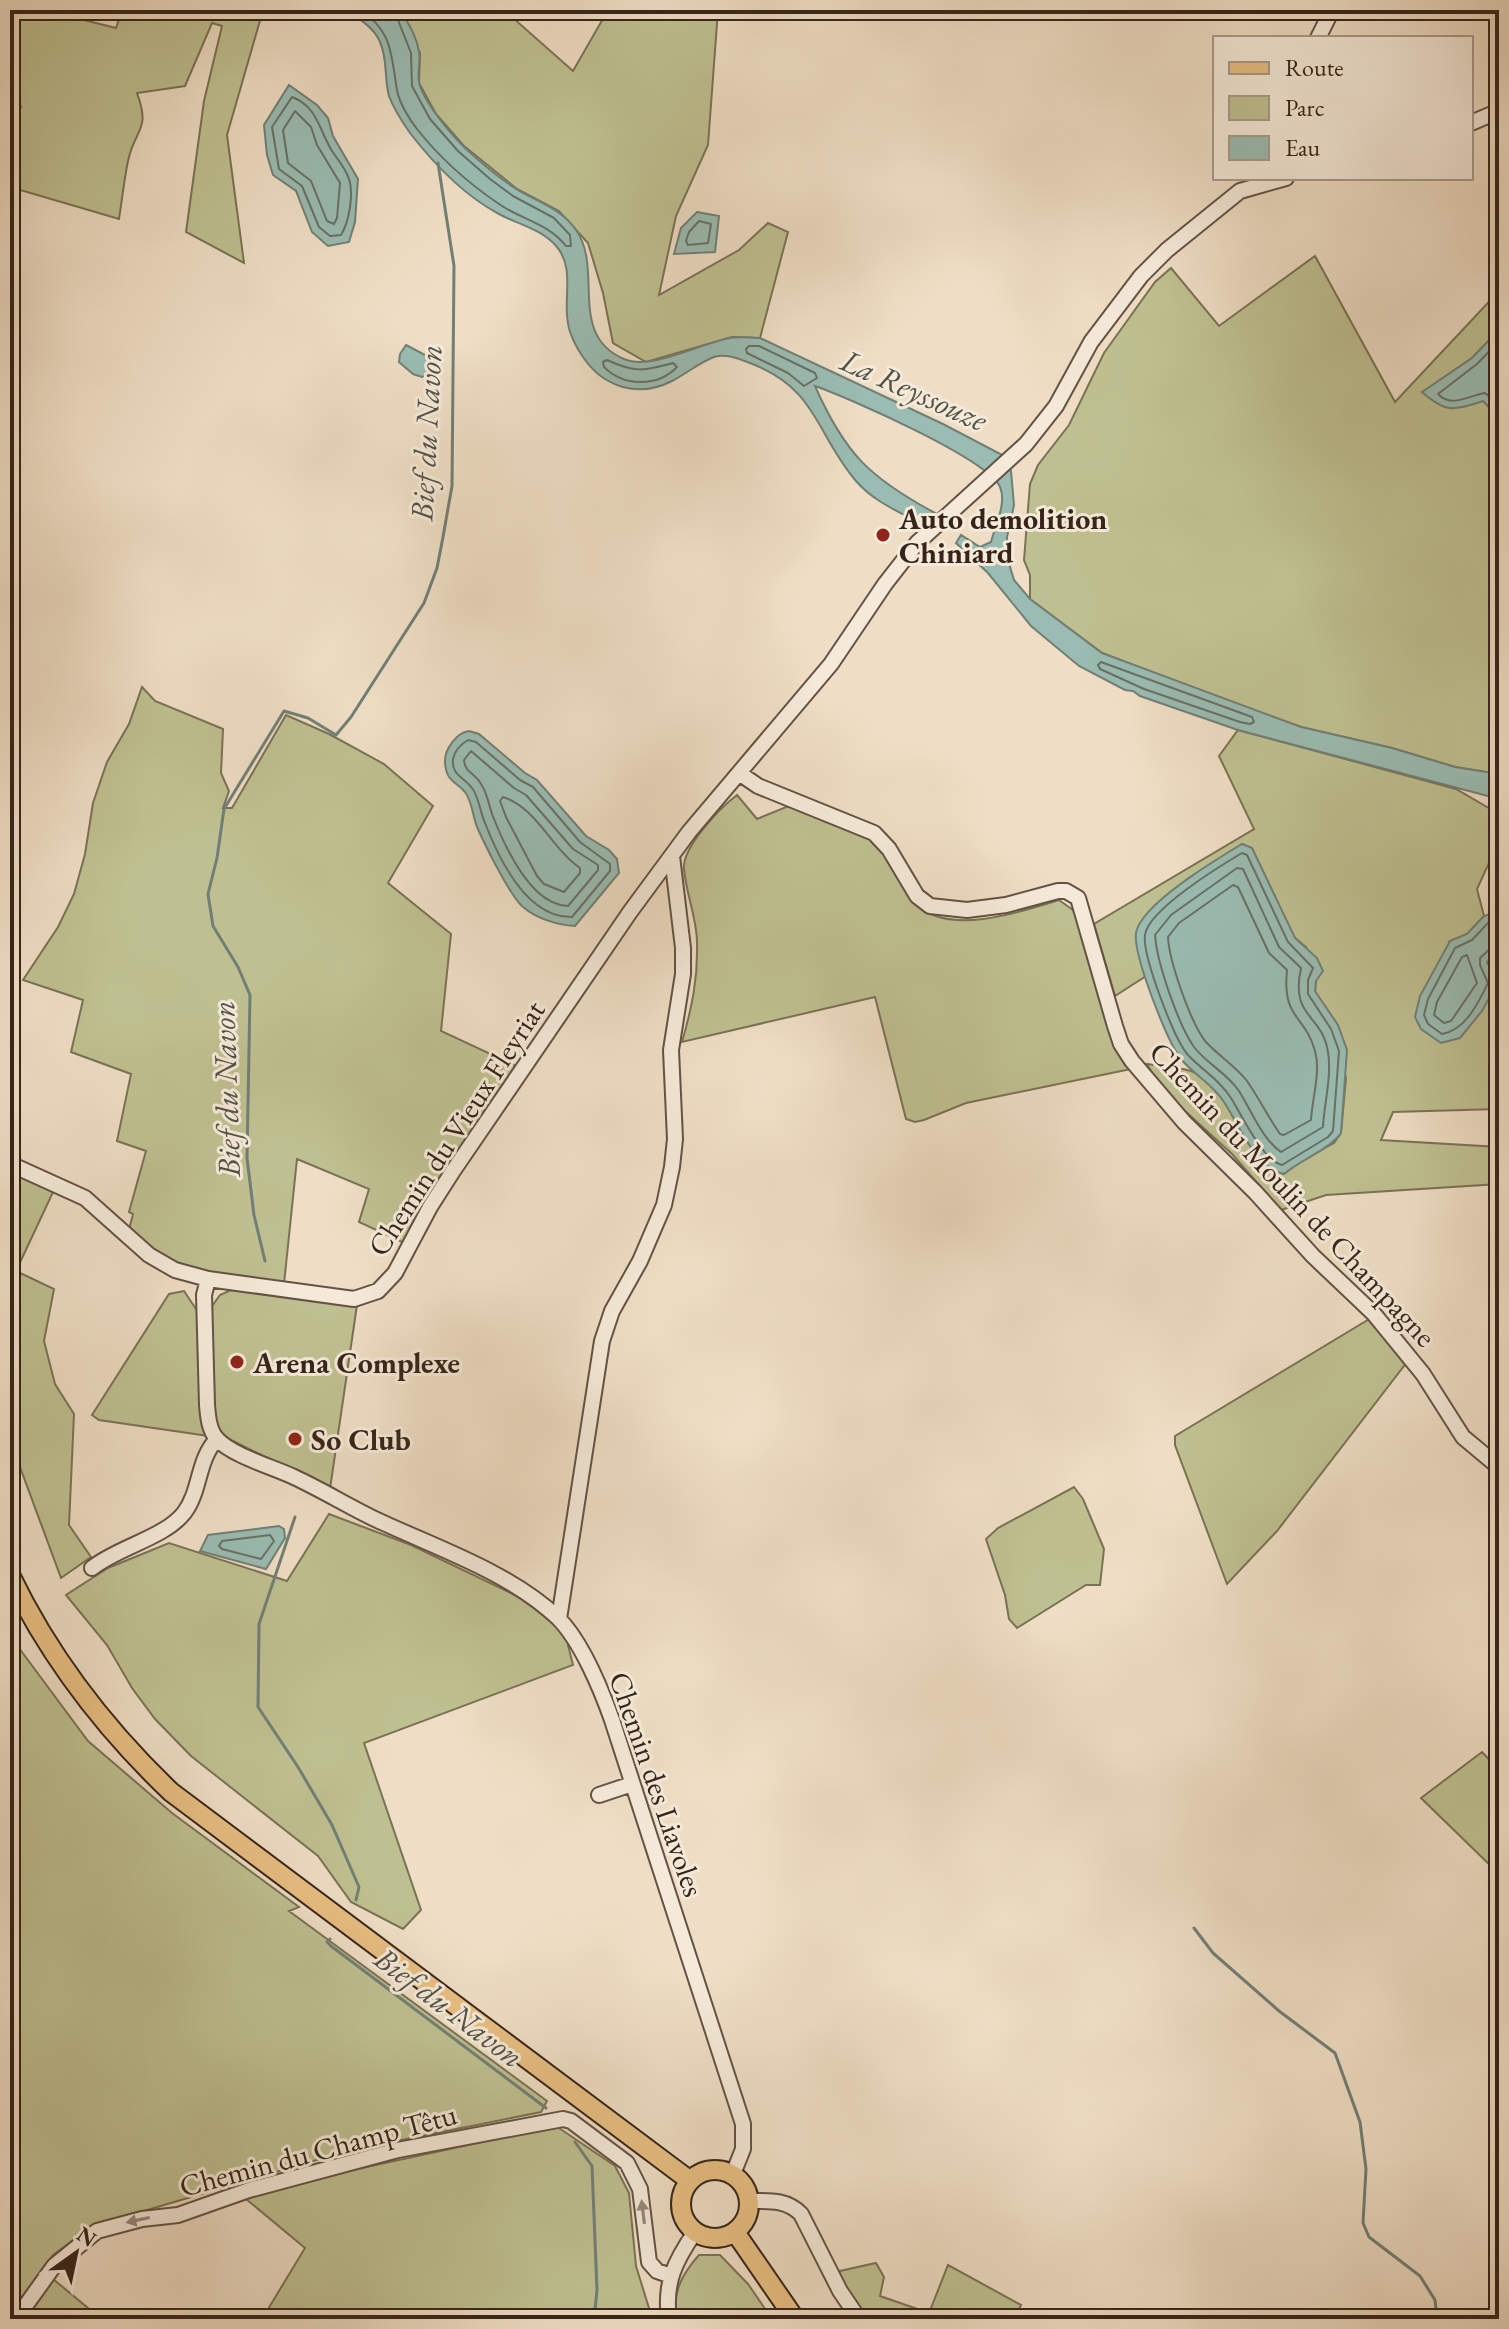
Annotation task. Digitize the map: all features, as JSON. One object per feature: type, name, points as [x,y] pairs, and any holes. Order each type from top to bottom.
[{"type":"main road","points":[[10,1575],[48,1646],[75,1686],[121,1742],[171,1792],[689,2180]]},
{"type":"main road","points":[[710,2170],[733,2174],[741,2181],[749,2201],[748,2213],[735,2232],[715,2239],[695,2232],[681,2213],[683,2190],[689,2180],[710,2170]]},
{"type":"main road","points":[[735,2232],[795,2319]]},
{"type":"street","points":[[1319,36],[1332,10]]},
{"type":"street","points":[[1473,122],[1499,111]]},
{"type":"street","points":[[1244,184],[1272,180]]},
{"type":"street","name":"Chemin du Vieux Fleyriat","points":[[10,1164],[85,1198],[162,1263],[175,1270],[208,1279],[354,1299],[367,1296],[387,1283],[453,1171],[621,925],[672,856],[831,664],[917,543],[1011,461],[1056,406],[1091,342],[1141,276],[1244,184]]},
{"type":"street","name":"Chemin du Moulin de Champagne","points":[[739,773],[758,786],[874,833],[889,849],[917,896],[930,906],[967,910],[993,907],[1058,891],[1066,891],[1078,898],[1115,1026],[1132,1061],[1184,1122],[1255,1192],[1313,1256],[1374,1314],[1423,1374],[1463,1437],[1499,1467]]},
{"type":"street","points":[[559,1619],[602,1341],[612,1311],[640,1261],[664,1205],[672,1167],[675,1139],[671,1050],[683,961],[672,856]]},
{"type":"street","points":[[92,1568],[183,1514],[207,1451],[217,1439],[209,1421],[207,1405],[204,1295],[208,1279]]},
{"type":"street","name":"Chemin des Liavoles","points":[[217,1439],[500,1578],[559,1619],[603,1694],[743,2124],[743,2149],[733,2174]]},
{"type":"street","points":[[599,1795],[632,1784]]},
{"type":"street","name":"Chemin du Champ Têtu","points":[[10,2318],[26,2305],[54,2266],[97,2231],[142,2219],[178,2215],[249,2190],[398,2150],[563,2119],[581,2128],[627,2163],[640,2189],[649,2262],[657,2271],[671,2276]]},
{"type":"street","points":[[749,2201],[778,2201],[794,2207],[801,2214],[840,2291],[859,2319]]},
{"type":"street","points":[[669,2319],[666,2301],[676,2259],[695,2232]]},
{"type":"green space","points":[[10,10],[65,10],[76,18],[116,28],[122,10],[259,10],[261,17],[227,135],[244,263],[186,232],[204,101],[222,26],[212,23],[185,86],[137,93],[142,123],[128,161],[119,219],[10,187],[10,145],[21,106],[10,100]]},
{"type":"green space","points":[[399,10],[504,10],[573,71],[608,10],[718,10],[708,145],[676,216],[659,295],[739,250],[768,223],[788,232],[760,338],[732,337],[646,362],[613,343],[603,293],[588,243],[559,211],[517,189],[464,146],[436,114],[419,83],[420,53]]},
{"type":"green space","points":[[1315,256],[1395,402],[1499,291],[1499,330],[1472,358],[1423,392],[1483,401],[1499,417],[1499,774],[1455,767],[1392,748],[1301,727],[1180,683],[1102,653],[1030,599],[1030,575],[1024,560],[1030,484],[1038,465],[1069,425],[1104,353],[1155,282],[1171,268],[1219,326]]},
{"type":"green space","points":[[142,687],[155,701],[223,729],[221,773],[229,791],[223,808],[232,808],[286,715],[384,764],[433,806],[388,883],[451,934],[441,1031],[516,1066],[437,1181],[404,1243],[359,1222],[369,1189],[297,1159],[284,1284],[220,1275],[184,1265],[129,1230],[133,1214],[129,1212],[146,1151],[117,1141],[131,1074],[71,1052],[83,1000],[23,980],[58,927],[74,894],[85,854],[93,803],[107,762],[129,724]]},
{"type":"green space","points":[[1238,730],[1456,789],[1499,814],[1499,841],[1477,889],[1484,916],[1467,934],[1450,941],[1487,961],[1499,951],[1499,1109],[1393,1112],[1381,1140],[1499,1147],[1499,1184],[1326,1195],[1281,1210],[1232,1154],[1161,1089],[1147,1064],[1191,1071],[1206,1079],[1218,1092],[1257,1155],[1284,1174],[1334,1143],[1341,1133],[1346,1078],[1315,991],[1316,981],[1306,947],[1295,938],[1286,923],[1252,848],[1242,844],[1186,880],[1140,958],[1146,976],[1115,996],[1094,924],[1254,829],[1219,756]]},
{"type":"green space","points":[[737,795],[757,819],[791,805],[867,837],[887,857],[917,904],[930,914],[947,919],[986,918],[1059,900],[1077,913],[1131,1069],[966,1103],[915,1122],[906,1119],[875,997],[682,1042],[694,993],[697,956],[697,934],[685,878],[685,860],[703,829]]},
{"type":"green space","points":[[10,1171],[54,1190],[16,1271],[54,1289],[44,1341],[55,1384],[74,1414],[69,1525],[91,1557],[61,1578],[10,1440]]},
{"type":"green space","name":"Arena Complexe","points":[[231,1290],[357,1305],[330,1489],[229,1439],[99,1420],[92,1415],[169,1294],[184,1291],[196,1309],[212,1306],[220,1295]]},
{"type":"green space","points":[[1371,1318],[1407,1362],[1277,1531],[1227,1584],[1175,1445],[1175,1436]]},
{"type":"green space","points":[[1074,1487],[1083,1499],[1104,1549],[1100,1585],[1086,1585],[1017,1628],[1009,1619],[1005,1595],[986,1539],[998,1528]]},
{"type":"green space","points":[[329,1514],[411,1545],[517,1596],[548,1615],[566,1637],[573,1665],[364,1743],[421,1910],[403,1929],[351,1902],[318,1856],[191,1756],[155,1719],[132,1688],[107,1645],[66,1595],[108,1568],[169,1543],[287,1581]]},
{"type":"green space","points":[[19,1648],[88,1741],[172,1813],[299,1907],[289,1911],[547,2101],[541,2112],[347,2151],[93,2226],[53,2255],[10,2308],[10,1653]]},
{"type":"green space","points":[[1482,1752],[1499,1770],[1499,1874],[1421,1798]]},
{"type":"green space","points":[[556,2126],[615,2166],[629,2193],[636,2266],[649,2308],[647,2319],[262,2319],[305,2248],[246,2199],[288,2184]]},
{"type":"green space","points":[[699,2255],[720,2255],[748,2284],[772,2319],[676,2319],[680,2284]]},
{"type":"green space","points":[[876,2263],[884,2277],[880,2296],[929,2313],[948,2265],[1021,2305],[1015,2319],[864,2319],[837,2275],[840,2271]]},
{"type":"green space","points":[[53,2279],[88,2308],[96,2319],[21,2319]]},
{"type":"water","points":[[345,10],[399,10],[415,36],[422,90],[445,125],[464,147],[496,174],[570,222],[584,246],[591,318],[596,334],[607,348],[635,362],[662,359],[730,338],[760,338],[943,424],[1006,457],[1011,471],[1014,505],[1007,537],[1008,560],[1014,580],[1030,599],[1102,653],[1301,727],[1392,748],[1455,767],[1499,774],[1499,799],[1238,730],[1125,690],[1079,666],[1031,626],[988,573],[956,543],[961,535],[980,547],[991,542],[1001,507],[1000,487],[971,461],[884,415],[815,386],[837,430],[862,462],[893,488],[935,513],[928,521],[922,517],[922,524],[887,506],[863,488],[842,463],[803,399],[772,374],[750,363],[728,356],[714,357],[672,381],[647,389],[623,387],[601,376],[583,357],[570,331],[566,265],[557,247],[537,232],[474,198],[429,156],[410,133],[391,100],[384,56],[377,37],[365,23]]},
{"type":"water","points":[[289,85],[317,105],[328,118],[333,136],[358,179],[355,222],[349,242],[328,246],[312,232],[296,191],[273,175],[264,125]]},
{"type":"water","points":[[697,212],[719,216],[715,252],[674,254],[681,228]]},
{"type":"water","points":[[1499,330],[1499,417],[1483,401],[1451,408],[1438,404],[1422,392],[1472,358]]},
{"type":"water","points":[[406,345],[427,356],[432,363],[428,374],[422,377],[413,374],[399,362]]},
{"type":"water","points":[[469,731],[479,734],[537,780],[586,836],[609,850],[617,859],[619,873],[575,926],[548,921],[523,907],[498,870],[477,827],[467,796],[446,769],[445,758],[449,748],[455,739]]},
{"type":"water","points":[[1242,844],[1252,848],[1295,938],[1317,958],[1323,971],[1316,981],[1315,991],[1338,1025],[1347,1050],[1341,1133],[1329,1145],[1284,1174],[1264,1163],[1220,1096],[1181,1059],[1152,998],[1136,944],[1141,921],[1151,909],[1182,883]]},
{"type":"water","points":[[1499,911],[1499,951],[1487,962],[1498,982],[1482,1011],[1460,1038],[1441,1043],[1421,1029],[1415,1017],[1420,996],[1450,941],[1467,934],[1484,916]]},
{"type":"water","points":[[279,1526],[284,1529],[285,1538],[266,1569],[200,1551],[208,1535]]},
{"type":"waterway","name":"Bief du Navon","points":[[265,1261],[254,1215],[247,1158],[250,995],[238,967],[213,926],[208,894],[224,809],[284,711],[308,718],[336,735],[351,717],[424,603],[437,568],[452,486],[454,266],[438,163]]},
{"type":"waterway","name":"Bief du Navon","points":[[295,1517],[259,1624],[258,1707],[332,1825],[359,1887],[356,1900]]},
{"type":"waterway","points":[[1194,1928],[1213,1953],[1279,2011],[1335,2053],[1360,2122],[1366,2169],[1363,2223],[1369,2237],[1420,2276],[1435,2300],[1437,2319]]},
{"type":"waterway","name":"Bief du Navon","points":[[330,1939],[327,1942],[331,1946],[546,2108]]},
{"type":"waterway","name":"Bief du Navon","points":[[575,2142],[592,2166],[597,2290],[594,2319]]},
{"type":"place","name":"Auto demolition Chiniard","points":[[883,535]]},
{"type":"place","name":"Arena Complexe","points":[[237,1362]]},
{"type":"place","name":"So Club","points":[[295,1439]]},
{"type":"water label","name":"La Reyssouze","points":[[914,390]]}]
